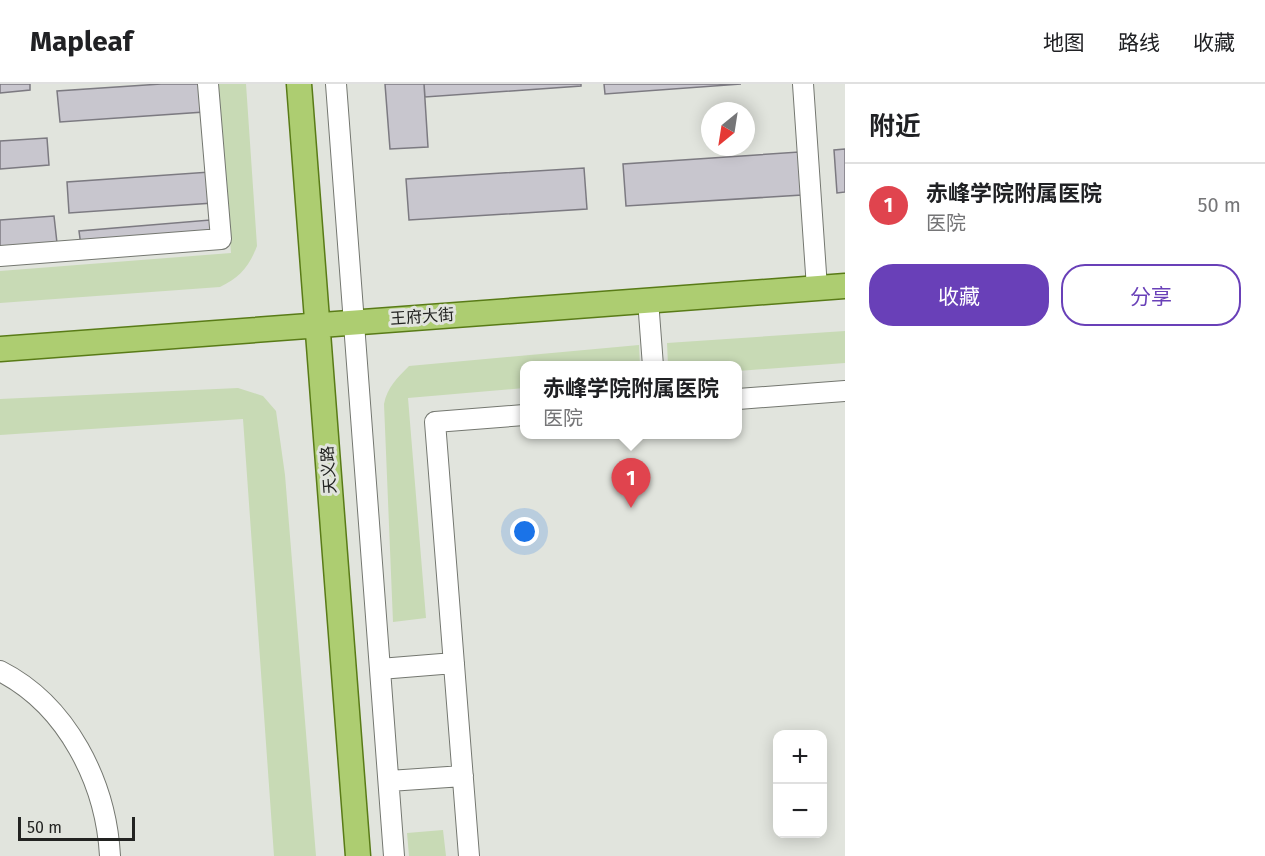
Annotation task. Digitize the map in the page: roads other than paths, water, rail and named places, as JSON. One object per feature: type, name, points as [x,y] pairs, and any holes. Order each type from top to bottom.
[{"type":"main road","name":"天义路","points":[[298,84],[358,856]]},
{"type":"main road","name":"王府大街","points":[[0,349],[317,323],[845,286]]},
{"type":"street","points":[[0,256],[221,239],[208,84]]},
{"type":"street","points":[[336,84],[394,856]]},
{"type":"street","points":[[803,84],[817,288]]},
{"type":"street","points":[[648,300],[653,361]]},
{"type":"street","points":[[742,399],[845,391]]},
{"type":"street","points":[[469,856],[435,422],[520,415]]},
{"type":"street","points":[[380,669],[454,663]]},
{"type":"street","points":[[0,671],[24,683],[68,728],[99,796],[109,839],[110,856]]},
{"type":"street","points":[[389,781],[463,776]]},
{"type":"place","name":"赤峰学院附属医院","points":[[631,508]]}]
